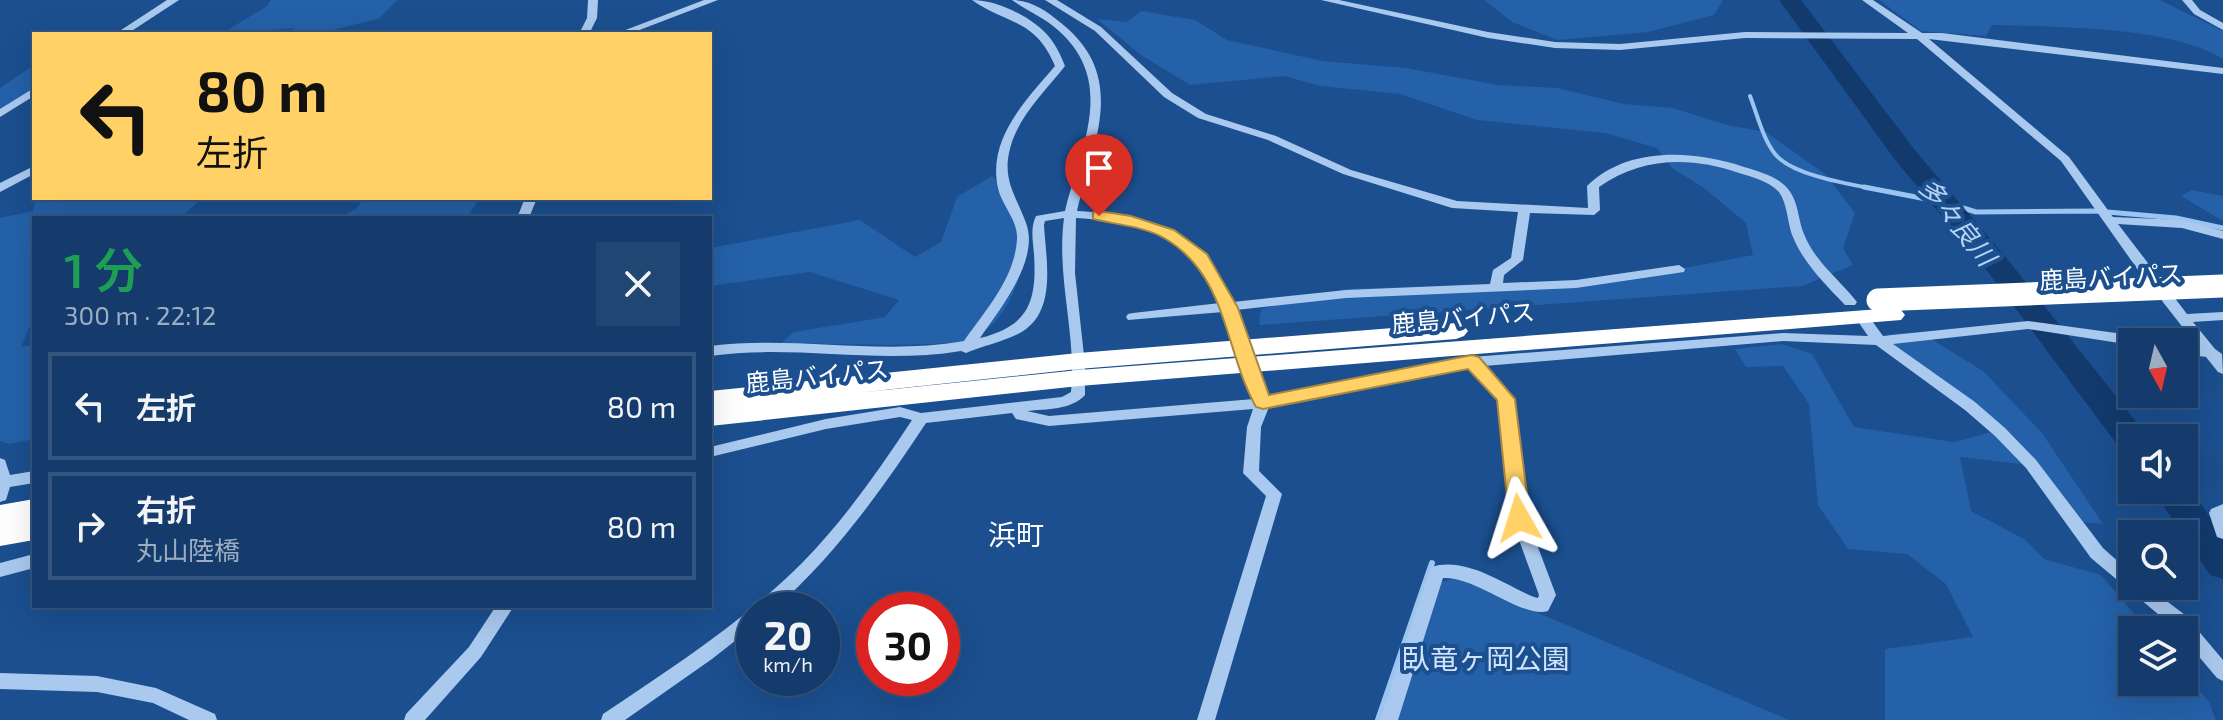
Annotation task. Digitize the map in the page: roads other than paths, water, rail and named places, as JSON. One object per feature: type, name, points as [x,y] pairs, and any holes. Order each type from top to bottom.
[{"type":"highway","name":"鹿島バイパス","points":[[712,400],[1078,370],[1694,328],[1871,309],[2223,286]]},
{"type":"highway","name":"鹿島バイパス","points":[[1871,309],[2223,301]]},
{"type":"highway","name":"鹿島バイパス","points":[[712,417],[1078,370]]},
{"type":"highway","points":[[0,515],[32,509]]},
{"type":"highway","points":[[0,535],[32,529]]},
{"type":"street","points":[[123,32],[174,0]]},
{"type":"street","points":[[585,32],[592,18],[593,0]]},
{"type":"street","points":[[625,32],[713,0]]},
{"type":"street","points":[[966,348],[1011,279],[1023,240],[1020,220],[1004,189],[1002,163],[1006,143],[1014,123],[1060,66],[1053,45],[1036,28],[977,0]]},
{"type":"street","points":[[712,452],[826,424],[900,412],[921,418],[1074,400],[1078,395],[1069,280],[1070,214],[1097,106],[1092,70],[1070,35],[1039,11],[1017,0]]},
{"type":"street","points":[[1050,0],[1098,29],[1168,95],[1202,116],[1272,138],[1347,172],[1456,205],[1590,212],[1594,210],[1593,186],[1608,173],[1662,159],[1697,158],[1731,165],[1774,182],[1783,190],[1802,243],[1833,285],[1871,309],[1879,341],[1970,406],[2000,432],[2031,464],[2097,553],[2118,571]]},
{"type":"street","points":[[1326,0],[1488,35],[1555,45],[1620,47],[1703,37],[1942,36],[2223,71]]},
{"type":"street","points":[[1867,0],[1921,37],[2065,159],[2185,318],[2217,354],[2223,369]]},
{"type":"street","points":[[2187,0],[2197,12],[2223,27]]},
{"type":"street","points":[[0,114],[32,92]]},
{"type":"street","points":[[0,188],[32,170]]},
{"type":"street","points":[[1496,288],[1498,273],[1517,260],[1525,207]]},
{"type":"street","points":[[712,351],[740,347],[930,351],[966,348],[1010,335],[1028,322],[1040,290],[1038,225],[1047,216],[1070,214],[1126,219],[1169,234],[1202,258],[1230,313],[1260,397],[1254,427],[1251,473],[1274,494],[1206,720]]},
{"type":"street","points":[[2109,220],[2182,224],[2223,235]]},
{"type":"street","points":[[1133,317],[1230,313],[1346,294],[1576,284],[1679,269]]},
{"type":"street","points":[[2185,318],[2223,316]]},
{"type":"street","points":[[1017,407],[1021,415],[1049,421],[1260,397],[1472,362],[1783,337],[1879,341],[2028,325],[2118,338]]},
{"type":"street","points":[[1389,720],[1437,572],[1451,568],[1528,603],[1542,606],[1548,595],[1519,518],[1506,399],[1472,362]]},
{"type":"street","points":[[783,592],[837,539],[861,510],[921,418]]},
{"type":"street","points":[[0,464],[2,489],[32,478]]},
{"type":"street","points":[[2223,510],[2217,513],[2223,533]]},
{"type":"street","points":[[0,570],[32,562]]},
{"type":"street","points":[[2153,600],[2179,620],[2223,673]]},
{"type":"street","points":[[413,720],[468,661],[494,627],[504,608]]},
{"type":"street","points":[[610,720],[736,630]]},
{"type":"street","points":[[0,681],[97,684],[156,696],[208,720]]},
{"type":"waterway","name":"多々良川","points":[[1790,0],[1905,155],[1998,266],[2120,424]]},
{"type":"waterway","points":[[1750,96],[1767,141],[1783,161],[1821,178],[1869,188]]},
{"type":"waterway","points":[[1864,187],[1869,188]]},
{"type":"waterway","points":[[1869,188],[1947,203],[1976,212],[2096,211],[2176,218],[2223,228]]},
{"type":"waterway","points":[[1869,188],[1874,189]]},
{"type":"waterway","name":"多々良川","points":[[2181,504],[2223,564]]},
{"type":"waterway","points":[[1378,720],[1432,563]]},
{"type":"district","name":"浜町","points":[[1016,534]]},
{"type":"park label","name":"臥竜ヶ岡公園","points":[[1486,658]]}]
